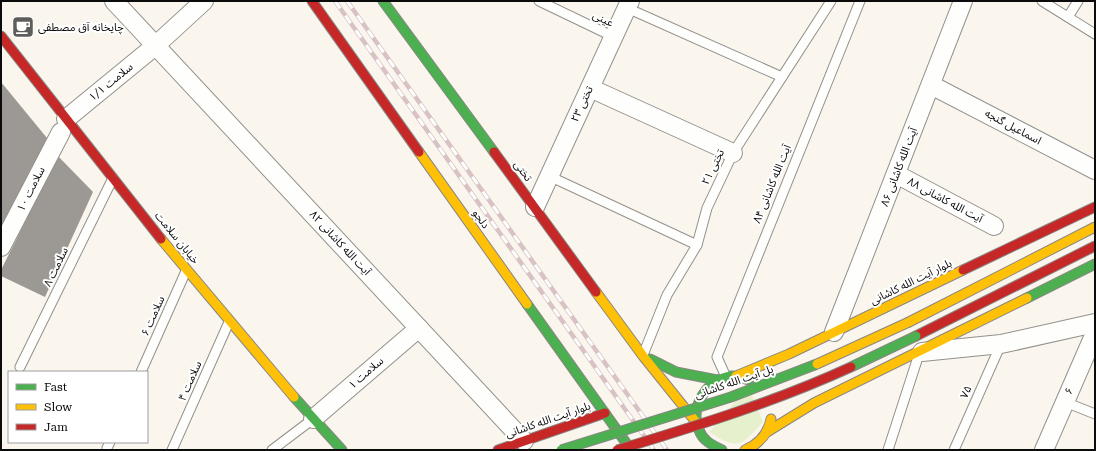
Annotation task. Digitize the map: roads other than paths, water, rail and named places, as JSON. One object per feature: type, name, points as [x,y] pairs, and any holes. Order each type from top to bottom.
[{"type":"main road","name":"دلجو","points":[[312,1],[631,450]]},
{"type":"main road","name":"تختی","points":[[383,1],[643,356],[696,422],[704,438],[720,450]]},
{"type":"main road","name":"خیابان سلامت","points":[[1,36],[63,125],[113,178],[187,270],[312,419],[342,450]]},
{"type":"main road","name":"بلوار آیت الله کاشانی","points":[[736,376],[789,354],[1095,207]]},
{"type":"main road","name":"پل آیت الله کاشانی","points":[[561,450],[720,401],[830,359],[909,322],[1095,227]]},
{"type":"main road","points":[[745,450],[762,441],[814,403],[1095,246]]},
{"type":"main road","points":[[617,450],[726,416],[918,344],[1095,264]]},
{"type":"main road","points":[[789,354],[781,364],[778,377],[781,389],[789,399],[801,404],[814,403]]},
{"type":"main road","points":[[643,356],[676,372],[721,379]]},
{"type":"main road","points":[[696,422],[696,410],[700,398],[707,387],[721,379],[736,376],[756,384],[764,391],[769,401],[771,422],[762,441]]},
{"type":"main road","name":"بلوار آیت الله کاشانی","points":[[498,450],[605,413]]},
{"type":"street","name":"آیت الله کاشانی ۸۲","points":[[114,1],[524,441]]},
{"type":"street","name":"سلامت ۱/۱","points":[[63,125],[155,46],[204,1]]},
{"type":"street","name":"آیت الله کاشانی ۸۶","points":[[834,332],[964,1]]},
{"type":"street","name":"تختی ۲۳","points":[[535,207],[629,4]]},
{"type":"street","name":"اسماعیل گنجه","points":[[931,85],[1095,170]]},
{"type":"street","points":[[590,88],[733,152]]},
{"type":"street","name":"سلامت ۱۰","points":[[1,247],[63,125]]},
{"type":"street","name":"آیت الله کاشانی ۸۸","points":[[896,174],[994,226]]},
{"type":"street","name":"سلامت ۱","points":[[312,419],[419,328]]},
{"type":"street","points":[[918,344],[1001,344],[1095,332]]},
{"type":"street","name":"۶","points":[[1044,450],[1095,332]]},
{"type":"lane","name":"عینی","points":[[539,1],[614,37]]},
{"type":"lane","name":"تختی ۲۱","points":[[643,356],[667,296],[697,245],[707,208],[733,152],[831,1]]},
{"type":"lane","name":"آیت الله کاشانی ۸۴","points":[[721,379],[717,357],[860,1]]},
{"type":"lane","points":[[1042,1],[1095,34]]},
{"type":"lane","points":[[1068,17],[1078,1]]},
{"type":"lane","points":[[629,4],[782,77]]},
{"type":"lane","points":[[549,176],[697,245]]},
{"type":"lane","name":"سلامت ۸","points":[[20,367],[113,178]]},
{"type":"lane","name":"سلامت ۶","points":[[141,371],[187,270]]},
{"type":"lane","name":"سلامت ۴","points":[[172,450],[230,321]]},
{"type":"lane","points":[[888,450],[918,344]]},
{"type":"lane","name":"۷۵","points":[[954,450],[1001,344]]},
{"type":"lane","points":[[1065,402],[1095,414]]},
{"type":"lane","points":[[272,450],[312,419]]},
{"type":"railway","points":[[335,1],[654,450]]},
{"type":"railway","points":[[347,1],[667,450]]},
{"type":"place","name":"چایخانه آق مصطفی","points":[[23,27]]}]
